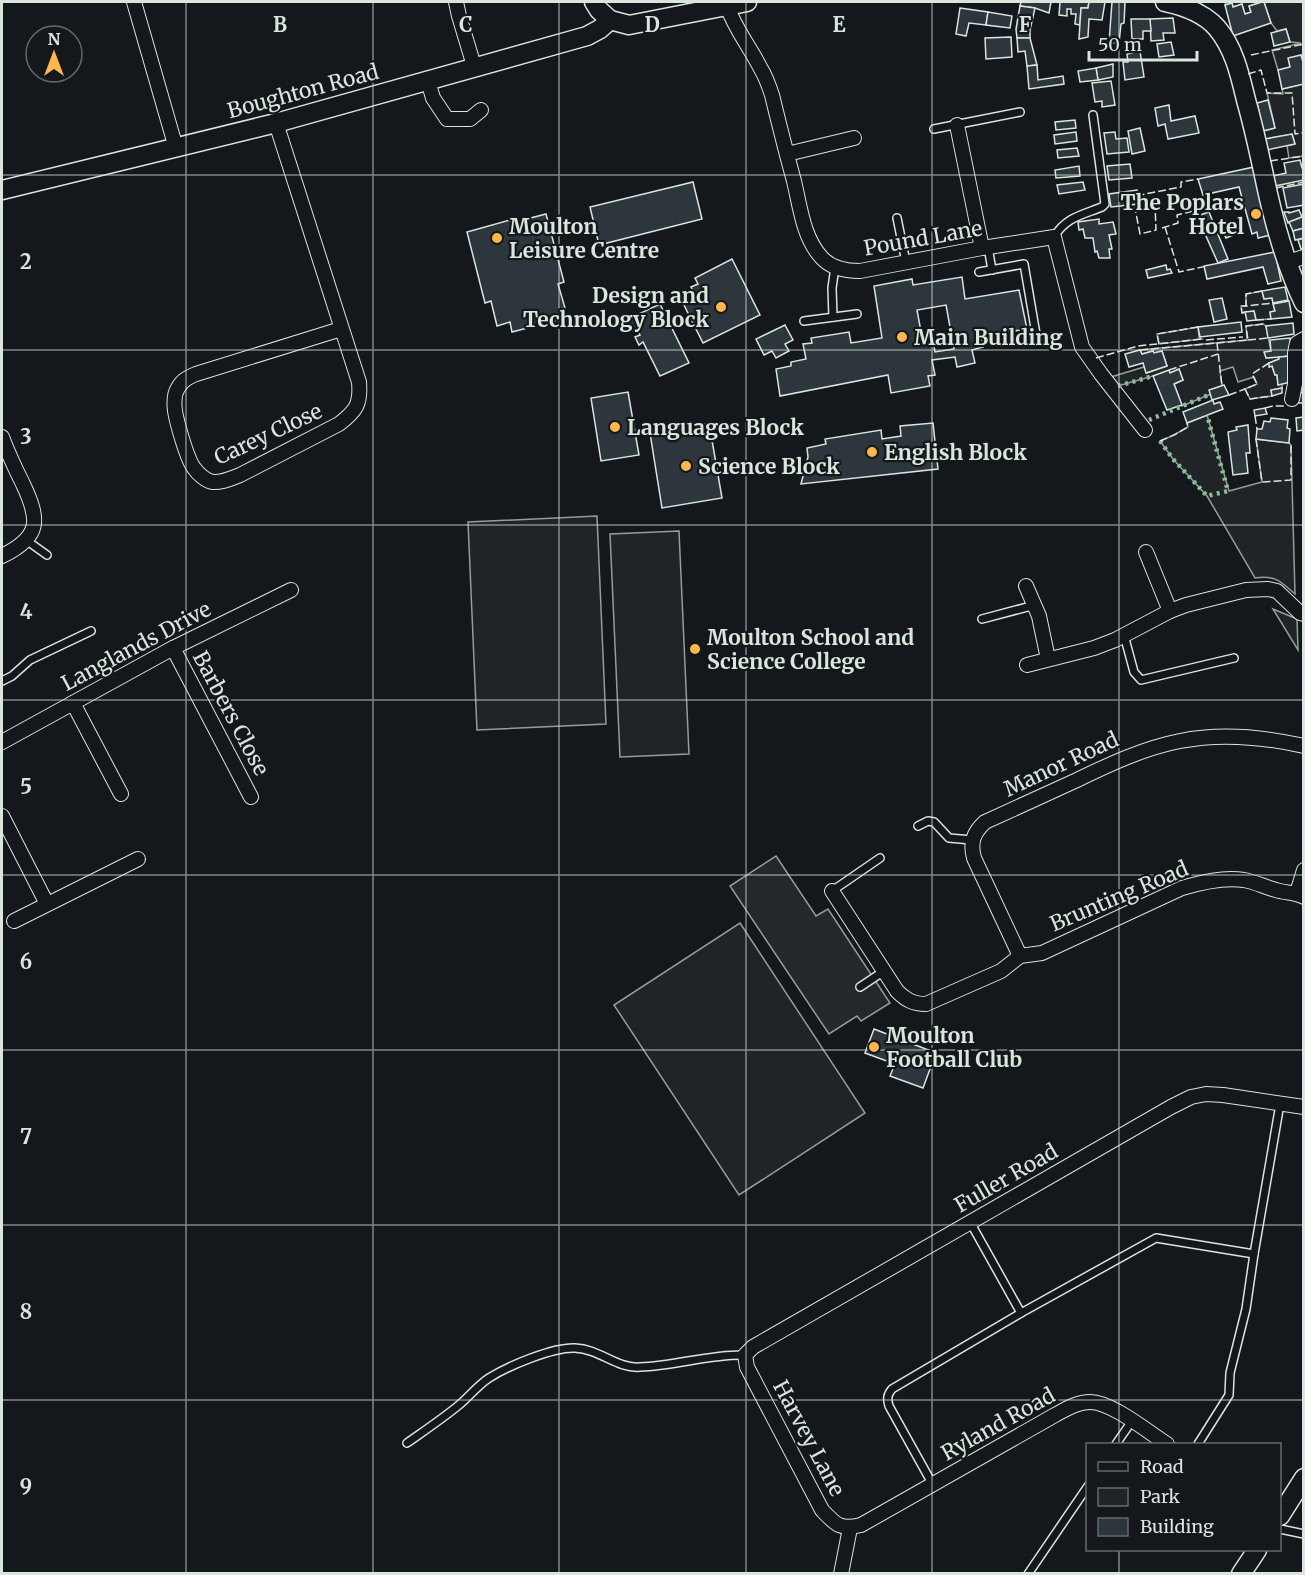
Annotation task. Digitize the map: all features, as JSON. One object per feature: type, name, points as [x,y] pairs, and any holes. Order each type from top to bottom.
[{"type":"street","points":[[134,2],[176,147]]},
{"type":"street","points":[[456,2],[474,66]]},
{"type":"street","points":[[594,2],[610,20],[629,25],[747,2]]},
{"type":"street","points":[[1165,2],[1198,6],[1217,28],[1235,61],[1269,197],[1296,260],[1304,303]]},
{"type":"street","points":[[727,6],[737,29],[766,78],[810,240],[822,258],[835,267]]},
{"type":"street","name":"Boughton Road","points":[[2,190],[276,123],[428,81],[474,66],[586,36],[600,29],[610,20]]},
{"type":"street","points":[[428,81],[433,98],[447,119],[470,118],[481,110]]},
{"type":"street","name":"Carey Close","points":[[276,123],[358,382],[359,402],[349,417],[339,424],[240,475],[225,481],[213,482],[202,477],[189,459],[175,411],[174,397],[177,388],[184,380],[196,374],[341,329]]},
{"type":"street","points":[[957,125],[985,248]]},
{"type":"street","points":[[787,154],[854,138]]},
{"type":"street","points":[[1054,237],[1082,347],[1145,430]]},
{"type":"street","name":"Pound Lane","points":[[835,267],[860,271],[1054,237]]},
{"type":"street","points":[[1292,399],[1297,343],[1304,339]]},
{"type":"street","points":[[2,437],[7,464],[31,502],[34,511],[33,525],[26,540],[19,547],[2,556]]},
{"type":"street","points":[[1146,552],[1170,611]]},
{"type":"street","points":[[1026,586],[1039,616],[1048,659]]},
{"type":"street","name":"Langlands Drive","points":[[2,742],[173,648],[291,590]]},
{"type":"street","points":[[1027,664],[1094,648],[1170,611],[1246,590],[1276,591],[1304,614]]},
{"type":"street","name":"Barbers Close","points":[[173,648],[251,797]]},
{"type":"street","points":[[73,703],[121,794]]},
{"type":"street","name":"Manor Road","points":[[972,840],[985,822],[1105,767],[1163,745],[1205,737],[1228,737],[1265,739],[1304,746]]},
{"type":"street","points":[[2,816],[47,903]]},
{"type":"street","points":[[972,840],[974,858],[1020,957]]},
{"type":"street","points":[[14,921],[138,859]]},
{"type":"street","points":[[1300,895],[1304,870]]},
{"type":"street","name":"Brunting Road","points":[[832,891],[897,991],[905,999],[915,1004],[926,1004],[1001,971],[1020,957],[1042,953],[1182,888],[1213,880],[1242,880],[1300,895]]},
{"type":"street","name":"Fuller Road","points":[[745,1355],[753,1347],[1191,1097],[1206,1094],[1223,1095],[1304,1107]]},
{"type":"street","name":"Harvey Lane","points":[[745,1355],[747,1367],[822,1510],[837,1525],[850,1528]]},
{"type":"street","name":"Ryland Road","points":[[850,1528],[861,1525],[1071,1407],[1090,1402],[1111,1408],[1165,1443]]},
{"type":"street","points":[[1281,1514],[1304,1478]]},
{"type":"street","points":[[841,1574],[850,1528]]},
{"type":"street","points":[[1241,1574],[1256,1551]]},
{"type":"lane","points":[[934,129],[1020,112]]},
{"type":"lane","points":[[1054,237],[1067,221],[1105,204],[1093,115]]},
{"type":"lane","points":[[897,218],[906,262]]},
{"type":"lane","points":[[985,248],[992,270]]},
{"type":"lane","points":[[979,272],[1024,264],[1037,340]]},
{"type":"lane","points":[[834,317],[832,288],[835,267]]},
{"type":"lane","points":[[804,321],[857,314]]},
{"type":"lane","points":[[26,540],[48,555]]},
{"type":"lane","points":[[982,618],[1035,605]]},
{"type":"lane","points":[[2,681],[12,676],[30,660],[91,631]]},
{"type":"lane","points":[[1124,635],[1134,672],[1141,680],[1234,658]]},
{"type":"lane","points":[[918,826],[928,821],[934,822],[949,838],[972,840]]},
{"type":"lane","points":[[832,891],[880,858]]},
{"type":"lane","points":[[860,987],[884,971]]},
{"type":"lane","points":[[1199,1443],[1229,1395],[1230,1373],[1246,1309],[1281,1104]]},
{"type":"lane","points":[[970,1222],[1021,1313]]},
{"type":"lane","points":[[933,1485],[887,1400],[888,1394],[900,1384],[1156,1238],[1254,1254]]},
{"type":"lane","points":[[407,1443],[458,1406],[488,1378],[538,1356],[563,1348],[590,1350],[619,1364],[638,1368],[726,1354],[745,1355]]},
{"type":"lane","points":[[1117,1443],[1132,1421]]},
{"type":"lane","points":[[1028,1574],[1086,1489]]},
{"type":"lane","points":[[1281,1529],[1304,1534]]},
{"type":"green space","points":[[1226,2],[1262,2],[1249,6],[1251,12],[1244,15],[1242,4],[1233,7],[1232,3],[1225,5]]},
{"type":"green space","points":[[1264,2],[1303,2],[1303,66],[1301,56],[1290,67],[1278,70],[1272,50],[1301,43],[1290,42],[1286,29],[1277,31],[1271,23]]},
{"type":"green space","points":[[1303,84],[1303,156],[1289,158],[1287,146],[1295,144],[1292,134],[1265,139],[1263,131],[1275,128],[1267,93],[1283,94],[1282,89]]},
{"type":"green space","points":[[1262,291],[1264,299],[1272,298],[1275,311],[1270,312],[1271,319],[1256,320],[1254,311],[1242,313],[1241,306],[1246,306],[1246,294]]},
{"type":"green space","points":[[1263,324],[1266,326],[1271,351],[1265,352],[1266,358],[1279,357],[1269,363],[1277,375],[1278,384],[1282,384],[1282,388],[1271,390],[1272,396],[1250,399],[1245,389],[1257,384],[1254,377],[1238,382],[1233,367],[1220,371],[1222,386],[1211,394],[1182,406],[1174,384],[1183,380],[1179,369],[1118,386],[1111,377],[1144,367],[1147,373],[1167,366],[1162,351],[1142,354],[1140,350],[1247,340],[1246,326]]},
{"type":"green space","points":[[1198,327],[1199,337],[1202,339],[1159,344],[1157,334]]},
{"type":"green space","points":[[1207,415],[1229,491],[1262,482],[1256,439],[1291,445],[1295,594],[1277,580],[1268,577],[1255,578],[1207,496],[1173,459],[1160,441],[1188,427],[1187,423]]},
{"type":"green space","points":[[597,516],[606,724],[477,730],[468,522]]},
{"type":"green space","points":[[679,531],[689,754],[620,757],[610,534]]},
{"type":"green space","points":[[1273,609],[1297,619],[1298,650]]},
{"type":"green space","points":[[740,923],[865,1113],[739,1195],[614,1005]]},
{"type":"shaded area","points":[[776,856],[816,916],[828,909],[890,1003],[861,1021],[857,1016],[829,1034],[730,886]]},
{"type":"building","points":[[1021,2],[1051,2],[1049,13],[1020,6]]},
{"type":"building","points":[[1060,2],[1089,2],[1088,8],[1081,8],[1080,25],[1075,24],[1076,14],[1071,14],[1071,9],[1067,9],[1067,16],[1059,15]]},
{"type":"building","points":[[1089,2],[1105,2],[1102,20],[1089,19],[1088,37],[1079,39],[1081,8],[1088,8]]},
{"type":"building","points":[[1112,2],[1125,2],[1124,23],[1121,24],[1119,43],[1109,43]]},
{"type":"building","points":[[1264,2],[1271,23],[1233,36],[1225,5],[1232,3],[1233,7],[1242,4],[1245,14],[1251,12],[1249,6]]},
{"type":"building","points":[[1020,6],[1035,8],[1030,38],[1017,38],[1016,29]]},
{"type":"building","points":[[960,8],[988,12],[986,25],[969,23],[966,36],[956,34]]},
{"type":"building","points":[[988,12],[1012,16],[1010,28],[986,25]]},
{"type":"building","points":[[1173,18],[1175,33],[1163,33],[1164,40],[1151,41],[1150,19]]},
{"type":"building","points":[[1131,19],[1150,19],[1151,31],[1143,31],[1143,39],[1132,39]]},
{"type":"building","points":[[1286,29],[1290,42],[1274,46],[1271,33]]},
{"type":"building","points":[[1011,37],[1012,57],[986,59],[985,38]]},
{"type":"building","points":[[1017,38],[1030,38],[1037,65],[1027,66],[1025,51],[1018,52]]},
{"type":"building","points":[[1171,42],[1174,55],[1159,57],[1157,44]]},
{"type":"building","points":[[1140,51],[1144,77],[1125,80],[1123,62],[1128,62],[1127,54]]},
{"type":"building","points":[[1301,55],[1304,66],[1304,84],[1282,89],[1278,70],[1290,67],[1288,58]]},
{"type":"building","points":[[1113,64],[1113,77],[1098,80],[1096,68]]},
{"type":"building","points":[[1037,65],[1038,80],[1063,76],[1064,84],[1029,89],[1027,66]]},
{"type":"building","points":[[1096,68],[1098,80],[1080,82],[1078,71]]},
{"type":"building","points":[[1111,81],[1115,105],[1102,107],[1102,101],[1095,102],[1092,83]]},
{"type":"building","points":[[1268,100],[1275,128],[1263,131],[1257,103]]},
{"type":"building","points":[[1169,105],[1171,121],[1195,116],[1199,133],[1168,139],[1165,124],[1158,126],[1155,108]]},
{"type":"building","points":[[1075,120],[1076,128],[1056,130],[1055,122]]},
{"type":"building","points":[[1140,128],[1145,151],[1132,154],[1128,131]]},
{"type":"building","points":[[1076,132],[1077,141],[1055,144],[1054,135]]},
{"type":"building","points":[[1115,132],[1116,139],[1127,138],[1129,152],[1107,154],[1104,133]]},
{"type":"building","points":[[1292,134],[1295,144],[1267,150],[1265,139]]},
{"type":"building","points":[[1077,148],[1079,156],[1058,158],[1057,150]]},
{"type":"building","points":[[1300,160],[1304,168],[1304,180],[1275,186],[1273,176],[1286,173],[1284,163]]},
{"type":"building","points":[[1130,164],[1132,178],[1109,180],[1107,166]]},
{"type":"building","points":[[1079,166],[1080,176],[1056,178],[1055,170]]},
{"type":"building","name":"The Poplars Hotel","points":[[1254,167],[1271,235],[1258,238],[1257,232],[1252,234],[1239,187],[1203,195],[1198,179]]},
{"type":"building","points":[[693,182],[702,219],[599,245],[590,207]]},
{"type":"building","points":[[1083,182],[1085,190],[1059,194],[1057,185]]},
{"type":"building","points":[[1304,184],[1304,205],[1287,208],[1283,188]]},
{"type":"building","points":[[1137,190],[1139,204],[1111,207],[1109,194]]},
{"type":"building","points":[[1299,210],[1302,217],[1288,223],[1284,212]]},
{"type":"building","points":[[1209,212],[1228,259],[1218,263],[1197,216]]},
{"type":"building","points":[[546,214],[564,282],[558,284],[565,308],[560,309],[562,319],[512,332],[510,322],[497,326],[491,301],[485,303],[467,232],[510,220],[511,223]]},
{"type":"building","points":[[1304,217],[1304,228],[1293,231],[1289,222]]},
{"type":"building","points":[[1099,219],[1099,224],[1113,222],[1116,234],[1109,235],[1112,249],[1109,249],[1110,258],[1099,258],[1097,251],[1095,252],[1093,238],[1085,238],[1083,229],[1079,230],[1078,222]]},
{"type":"building","points":[[1234,223],[1238,233],[1226,238],[1221,228]]},
{"type":"building","points":[[1304,228],[1304,238],[1295,240],[1293,231]]},
{"type":"building","points":[[1304,238],[1304,248],[1301,249],[1298,240]]},
{"type":"building","points":[[1275,252],[1281,281],[1268,284],[1263,267],[1207,279],[1204,266]]},
{"type":"building","name":"Design and Technology Block","points":[[732,259],[760,315],[703,343],[681,299],[694,293],[691,287],[698,284],[695,278]]},
{"type":"building","points":[[1166,265],[1167,270],[1170,269],[1172,273],[1148,278],[1146,270]]},
{"type":"building","name":"Main Building","points":[[962,277],[965,299],[1019,290],[1027,329],[981,336],[983,347],[972,350],[975,363],[957,367],[955,357],[932,360],[935,375],[928,376],[930,386],[891,393],[888,375],[780,396],[776,369],[791,366],[791,362],[806,359],[803,344],[812,343],[811,338],[849,332],[851,343],[882,338],[874,286],[912,279],[913,285]],"holes":[[[946,305],[954,349],[935,352],[932,335],[922,337],[917,310]]]},
{"type":"building","points":[[1285,287],[1288,300],[1273,303],[1272,298],[1264,299],[1262,291]]},
{"type":"building","points":[[1222,298],[1227,319],[1214,322],[1209,300]]},
{"type":"building","points":[[1289,301],[1292,317],[1271,319],[1270,312],[1275,311],[1273,304]]},
{"type":"building","points":[[660,304],[689,363],[660,376],[643,342],[639,345],[635,337],[640,335],[637,329],[633,331],[628,319]]},
{"type":"building","points":[[1254,311],[1256,320],[1247,321],[1245,312]]},
{"type":"building","points":[[1241,322],[1242,332],[1200,337],[1198,327]]},
{"type":"building","points":[[1293,323],[1294,334],[1268,338],[1266,326]]},
{"type":"building","points":[[785,325],[793,340],[785,344],[789,351],[776,358],[772,351],[764,355],[756,339]]},
{"type":"building","points":[[1290,338],[1291,356],[1266,358],[1264,352],[1271,351],[1270,340]]},
{"type":"building","points":[[1298,345],[1304,345],[1304,373],[1297,373]]},
{"type":"building","points":[[1140,350],[1142,354],[1162,351],[1167,366],[1146,373],[1143,363],[1129,367],[1125,354]]},
{"type":"building","points":[[1291,356],[1291,382],[1278,385],[1277,375],[1272,366],[1269,367],[1269,363],[1279,357]]},
{"type":"building","points":[[1179,369],[1183,380],[1174,384],[1182,405],[1167,410],[1153,376]]},
{"type":"building","points":[[1224,385],[1229,395],[1212,400],[1209,390]]},
{"type":"building","points":[[1300,387],[1304,387],[1304,403],[1297,403],[1296,393],[1301,393]]},
{"type":"building","points":[[1282,388],[1282,393],[1272,396],[1271,390]]},
{"type":"building","name":"Languages Block","points":[[628,392],[639,455],[601,461],[591,398]]},
{"type":"building","points":[[1213,400],[1214,404],[1220,402],[1223,409],[1187,423],[1183,412]]},
{"type":"building","points":[[1265,408],[1267,414],[1255,416],[1254,410]]},
{"type":"building","points":[[1304,417],[1304,430],[1297,431],[1296,418]]},
{"type":"building","points":[[1271,418],[1288,420],[1289,443],[1256,439],[1257,429],[1262,429],[1264,421],[1270,422]]},
{"type":"building","name":"Science Block","points":[[709,423],[722,498],[662,508],[650,433]]},
{"type":"building","name":"English Block","points":[[933,423],[938,469],[801,484],[808,457],[807,448],[826,444],[825,439],[881,430],[882,439],[901,436],[900,426]]},
{"type":"building","points":[[1248,425],[1250,453],[1246,453],[1248,473],[1233,475],[1228,432],[1237,430],[1236,427]]},
{"type":"building","points":[[874,1029],[936,1053],[923,1088],[890,1076],[895,1064],[865,1053]]},
{"type":"hedge","points":[[1118,386],[1153,376]]},
{"type":"hedge","points":[[1149,420],[1211,394]]},
{"type":"hedge","points":[[1160,441],[1173,459],[1207,496],[1228,491],[1207,415]]},
{"type":"fence","points":[[1251,55],[1304,44]]},
{"type":"fence","points":[[1248,74],[1261,70],[1267,93],[1292,93],[1295,134],[1304,133]]},
{"type":"fence","points":[[1270,161],[1304,156]]},
{"type":"fence","points":[[1142,205],[1155,204],[1156,230],[1140,234],[1135,208],[1143,207],[1142,205],[1140,195],[1181,187],[1181,182],[1198,179]]},
{"type":"fence","points":[[1276,188],[1304,182]]},
{"type":"fence","points":[[1162,228],[1178,223],[1177,215],[1207,208],[1209,212]]},
{"type":"fence","points":[[1165,227],[1179,272],[1207,266]]},
{"type":"fence","points":[[1262,291],[1246,294],[1246,306],[1273,303]]},
{"type":"fence","points":[[1245,312],[1242,313],[1241,306],[1246,306]]},
{"type":"fence","points":[[1256,320],[1271,319]]},
{"type":"fence","points":[[1140,350],[1248,340],[1246,326],[1263,324],[1266,326]]},
{"type":"fence","points":[[1159,344],[1157,334],[1198,327]]},
{"type":"fence","points":[[1206,340],[1243,337]]},
{"type":"fence","points":[[1248,340],[1268,338]]},
{"type":"fence","points":[[1096,358],[1138,346],[1202,339]]},
{"type":"fence","points":[[1217,343],[1222,386]]},
{"type":"fence","points":[[1169,370],[1218,354]]},
{"type":"fence","points":[[1269,363],[1252,374],[1257,384],[1245,389],[1250,399],[1272,396]]},
{"type":"fence","points":[[1229,395],[1245,389]]},
{"type":"fence","points":[[1265,408],[1285,406]]},
{"type":"fence","points":[[1255,416],[1257,429]]},
{"type":"fence","points":[[1160,441],[1188,427],[1187,423]]},
{"type":"fence","points":[[1256,439],[1262,482],[1291,480],[1291,445],[1289,443]]},
{"type":"place","name":"The Poplars Hotel","points":[[1256,214]]},
{"type":"place","name":"Moulton Leisure Centre","points":[[497,238]]},
{"type":"place","name":"Design and Technology Block","points":[[721,307]]},
{"type":"place","name":"Main Building","points":[[902,337]]},
{"type":"place","name":"Languages Block","points":[[615,427]]},
{"type":"place","name":"English Block","points":[[872,452]]},
{"type":"place","name":"Science Block","points":[[686,466]]},
{"type":"place","name":"Moulton School and Science College","points":[[695,649]]},
{"type":"place","name":"Moulton Football Club","points":[[874,1047]]}]
